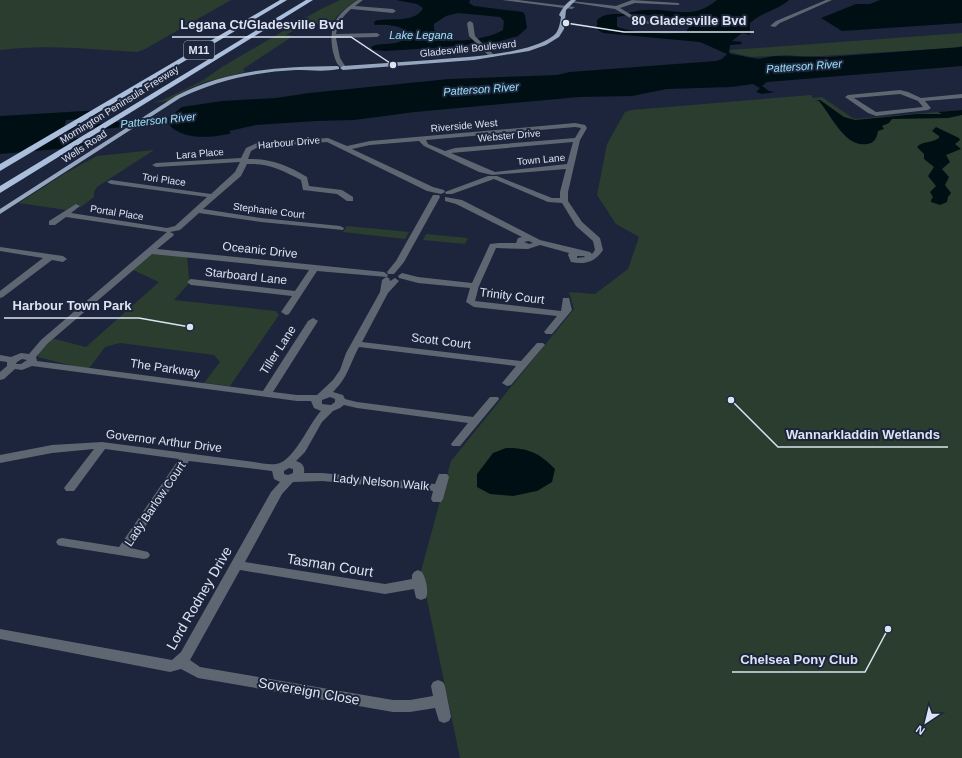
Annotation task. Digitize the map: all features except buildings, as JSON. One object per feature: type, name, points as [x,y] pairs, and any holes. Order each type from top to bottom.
[{"type":"highway","points":[[256,17],[276,0]]},
{"type":"highway","name":"Mornington Peninsula Freeway","points":[[0,168],[284,0]]},
{"type":"highway","name":"Mornington Peninsula Freeway","points":[[0,190],[310,0]]},
{"type":"highway","points":[[274,22],[319,0]]},
{"type":"main road","name":"Gladesville Boulevard","points":[[178,97],[204,84],[231,76],[270,70],[325,68],[492,56],[527,50],[548,42],[560,33],[564,16],[574,3]]},
{"type":"main road","name":"Wells Road","points":[[0,212],[178,97]]},
{"type":"street","points":[[339,66],[333,36],[336,22],[350,7],[361,0]]},
{"type":"street","points":[[504,0],[574,3],[616,8],[639,21],[661,24]]},
{"type":"street","points":[[773,26],[778,22],[830,0]]},
{"type":"street","points":[[616,8],[634,2],[678,4]]},
{"type":"street","points":[[350,7],[393,11]]},
{"type":"street","points":[[470,23],[471,32],[477,41],[492,56]]},
{"type":"street","points":[[333,36],[377,35]]},
{"type":"street","points":[[920,100],[929,108],[876,114],[870,112],[848,97],[900,92],[906,93],[920,100],[962,96]]},
{"type":"street","name":"Riverside West","points":[[348,148],[362,144],[575,125],[583,126],[584,128],[577,140]]},
{"type":"street","name":"Harbour Drive","points":[[0,377],[15,361],[44,342],[240,173],[245,161],[245,154],[252,146],[323,139],[330,140],[445,196],[527,241]]},
{"type":"street","points":[[421,139],[424,144],[493,176],[551,200],[564,201]]},
{"type":"street","points":[[527,241],[550,250],[581,255],[597,254],[599,250],[598,240],[579,224],[564,201],[564,192],[577,140]]},
{"type":"street","name":"Webster Drive","points":[[445,153],[455,150],[577,140]]},
{"type":"street","name":"Lara Place","points":[[156,165],[259,160],[270,162],[304,179],[306,188],[339,192],[350,199]]},
{"type":"street","name":"Town Lane","points":[[445,196],[493,176],[512,172],[571,166]]},
{"type":"street","name":"Tori Place","points":[[111,182],[213,196]]},
{"type":"street","points":[[288,472],[328,402],[356,344],[400,262],[445,196]]},
{"type":"street","name":"Portal Place","points":[[52,222],[76,206]]},
{"type":"street","name":"Stephanie Court","points":[[197,210],[261,220],[340,228]]},
{"type":"street","name":"Portal Place","points":[[64,214],[171,231]]},
{"type":"street","name":"Trinity Court","points":[[527,241],[493,246],[470,301],[473,304],[564,314]]},
{"type":"street","points":[[0,248],[63,259]]},
{"type":"street","name":"Oceanic Drive","points":[[150,250],[475,286]]},
{"type":"street","points":[[0,295],[50,257]]},
{"type":"street","points":[[286,312],[315,268]]},
{"type":"street","name":"Starboard Lane","points":[[192,282],[298,294]]},
{"type":"street","points":[[549,332],[567,309],[566,300]]},
{"type":"street","name":"Tiller Lane","points":[[266,394],[313,321]]},
{"type":"street","name":"Harbour Drive","points":[[30,360],[44,342]]},
{"type":"street","name":"Scott Court","points":[[356,344],[523,364]]},
{"type":"street","points":[[507,384],[540,345]]},
{"type":"street","name":"The Parkway","points":[[15,361],[28,356],[30,360],[266,394],[475,421]]},
{"type":"street","points":[[0,358],[15,361]]},
{"type":"street","points":[[328,402],[338,382]]},
{"type":"street","points":[[456,444],[494,399]]},
{"type":"street","points":[[70,488],[102,445]]},
{"type":"street","name":"Governor Arthur Drive","points":[[0,459],[39,451],[102,445],[187,456],[288,472]]},
{"type":"street","name":"Lady Barlow Court","points":[[123,551],[187,456]]},
{"type":"street","name":"Lady Nelson Walk","points":[[288,472],[322,477],[440,488]]},
{"type":"street","name":"Lord Rodney Drive","points":[[0,634],[170,666],[182,662],[288,472]]},
{"type":"street","name":"Lady Barlow Court","points":[[62,542],[144,555]]},
{"type":"street","name":"Tasman Court","points":[[236,565],[376,588],[419,585]]},
{"type":"street","name":"Sovereign Close","points":[[182,662],[198,672],[393,706],[410,706],[440,701]]},
{"type":"street","points":[[438,686],[444,717]]},
{"type":"green space","points":[[0,0],[231,0],[145,49],[137,52],[51,47],[0,50]]},
{"type":"green space","points":[[340,0],[358,0],[342,11],[331,26],[306,23],[286,35],[293,36],[243,69],[245,72],[205,82],[186,90],[169,101],[152,103],[163,100],[202,81],[222,67],[319,10]]},
{"type":"green space","points":[[962,33],[962,46],[953,48],[803,57],[788,55],[751,57],[729,52],[730,50]]},
{"type":"green space","points":[[811,95],[813,98],[822,97],[854,119],[962,110],[962,758],[460,758],[421,571],[451,461],[574,309],[569,292],[595,294],[628,269],[639,237],[616,224],[597,195],[607,144],[625,112],[632,110]]},
{"type":"green space","points":[[154,150],[97,187],[94,192],[94,197],[81,207],[73,206],[66,210],[19,203],[64,174],[97,156]]},
{"type":"green space","points":[[347,226],[409,232],[405,239],[343,232]]},
{"type":"green space","points":[[426,234],[468,238],[465,244],[423,240]]},
{"type":"green space","points":[[157,253],[187,257],[189,278],[192,280],[174,300],[276,311],[279,315],[230,386],[204,383],[220,362],[214,355],[120,343],[105,347],[88,370],[38,357],[38,351],[51,338],[86,347],[159,282],[131,269],[148,255]]},
{"type":"water","name":"Lake Legana","points":[[396,0],[470,0],[469,3],[474,6],[523,12],[525,15],[527,28],[518,36],[497,42],[417,49],[385,51],[373,50],[371,47],[375,45],[399,42],[406,37],[408,33],[402,28],[398,27],[375,25],[375,21],[402,19],[414,16],[423,8],[417,4]],"holes":[[[458,13],[500,17],[504,21],[503,30],[486,37],[475,39],[451,40],[442,38],[436,32],[434,24],[446,16]]]},
{"type":"water","points":[[717,0],[789,0],[750,23],[750,35],[742,33],[732,41],[744,42],[741,42],[742,44],[730,45],[729,53],[731,54],[758,59],[775,56],[828,57],[962,47],[962,66],[767,82],[762,86],[769,91],[775,92],[762,94],[756,92],[760,88],[753,84],[731,87],[667,89],[632,96],[579,97],[415,112],[354,120],[256,125],[229,131],[231,133],[229,134],[203,137],[186,135],[178,132],[171,127],[166,120],[182,107],[222,101],[276,98],[309,93],[449,79],[557,75],[570,72],[716,61],[722,59],[727,54],[700,42],[603,33],[597,29],[597,20],[609,14],[623,14],[639,10],[691,12],[708,6]],"holes":[[[633,14],[682,18],[689,22],[689,27],[686,32],[651,33],[617,27],[617,17]]]},
{"type":"water","points":[[880,0],[962,0],[962,23],[842,31],[821,18],[856,4],[870,4]]},
{"type":"water","points":[[820,100],[844,117],[855,120],[917,114],[942,114],[938,112],[962,110],[962,115],[948,118],[892,119],[889,123],[882,126],[884,129],[878,131],[874,141],[867,144],[859,144],[845,136],[819,101],[815,101]]},
{"type":"water","points":[[102,110],[100,118],[66,120],[61,139],[95,137],[93,146],[0,154],[0,116]]},
{"type":"water","points":[[936,127],[959,138],[960,140],[955,144],[961,149],[946,155],[950,162],[942,169],[949,177],[945,185],[951,193],[947,202],[940,205],[931,202],[933,197],[930,192],[936,186],[928,176],[934,167],[924,159],[924,154],[917,147],[939,138],[939,136],[932,131]]},
{"type":"water","points":[[506,448],[527,450],[539,455],[555,469],[552,482],[537,491],[513,496],[490,494],[477,487],[477,474],[493,453]]},
{"type":"waterway","name":"Patterson River","points":[[50,131],[185,119]]},
{"type":"place","name":"80 Gladesville Bvd","points":[[566,23]]},
{"type":"place","name":"Legana Ct/Gladesville Bvd","points":[[393,65]]},
{"type":"place","name":"Harbour Town Park","points":[[190,327]]},
{"type":"place","name":"Wannarkladdin Wetlands","points":[[731,400]]},
{"type":"place","name":"Chelsea Pony Club","points":[[888,629]]}]
